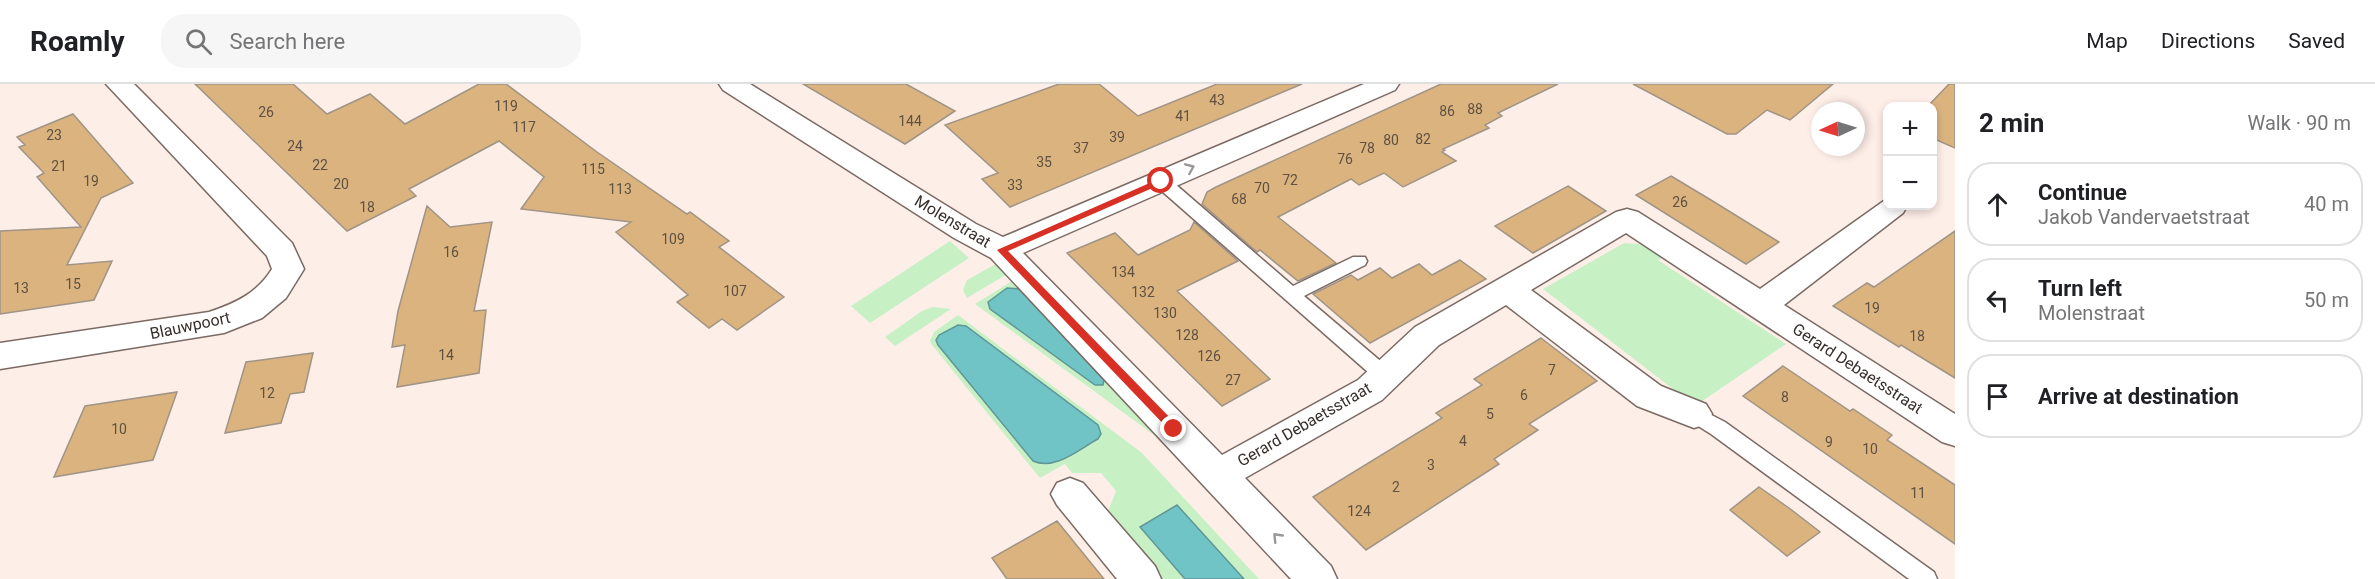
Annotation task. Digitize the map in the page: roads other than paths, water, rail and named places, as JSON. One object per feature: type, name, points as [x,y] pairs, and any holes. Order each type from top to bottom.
[{"type":"street","name":"Blauwpoort","points":[[0,357],[212,324],[251,310],[275,290],[288,269],[281,251],[119,84]]},
{"type":"street","name":"Molenstraat","points":[[732,84],[965,231],[1002,250],[1317,579]]},
{"type":"street","points":[[1002,250],[1373,86]]},
{"type":"street","points":[[1761,305],[1888,210]]},
{"type":"street","name":"Gerard Debaetsstraat","points":[[1218,475],[1370,390],[1427,336],[1626,219],[1955,432]]},
{"type":"street","points":[[1507,289],[1649,396],[1694,414]]},
{"type":"street","points":[[1070,494],[1141,579]]},
{"type":"lane","points":[[1161,181],[1384,375]]},
{"type":"lane","points":[[1292,294],[1359,261]]},
{"type":"lane","points":[[1694,414],[1718,428],[1926,579]]},
{"type":"water","points":[[1007,288],[1020,289],[1104,380],[1103,385],[1095,385],[990,309],[988,302]]},
{"type":"water","points":[[958,325],[966,326],[1098,425],[1101,434],[1098,439],[1058,461],[1041,463],[1033,461],[938,345],[936,340],[939,335]]},
{"type":"water","points":[[1177,505],[1244,579],[1185,579],[1140,527]]}]
